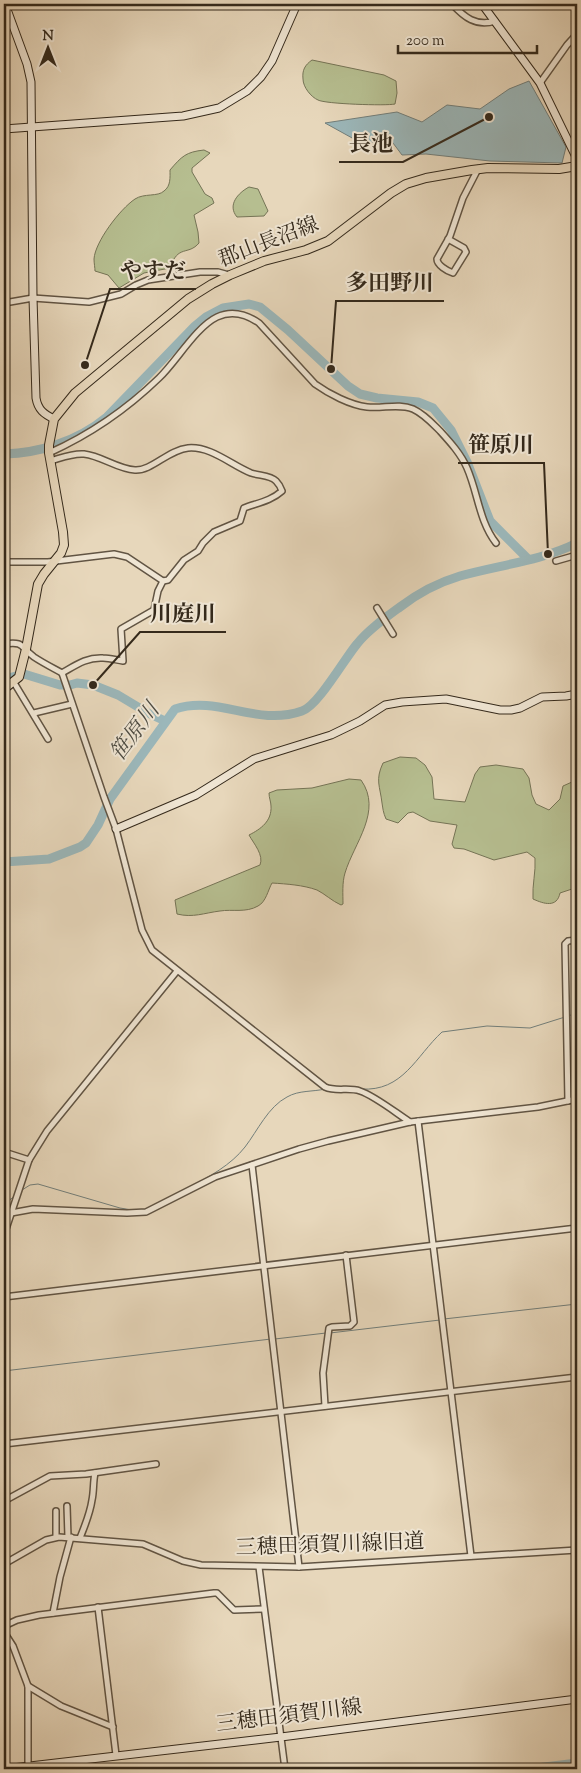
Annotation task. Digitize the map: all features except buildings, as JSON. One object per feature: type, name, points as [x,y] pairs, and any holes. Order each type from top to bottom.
[{"type":"main road","name":"郡山長沼線","points":[[4,688],[19,676],[38,584],[64,545],[50,457],[51,428],[54,419],[75,393],[188,299],[230,275],[264,261],[306,250],[328,241],[391,193],[406,184],[426,178],[478,169],[560,169],[577,166]]},
{"type":"street","points":[[5,4],[27,64],[31,82],[36,398],[43,413],[54,419]]},
{"type":"street","points":[[4,130],[183,116],[211,111],[224,106],[247,91],[269,66],[297,4]]},
{"type":"street","points":[[452,4],[463,16],[473,21],[495,21]]},
{"type":"street","points":[[482,4],[540,82],[577,159]]},
{"type":"street","points":[[540,82],[567,44],[577,34]]},
{"type":"street","points":[[448,239],[465,250],[465,255],[453,273],[436,261],[448,239],[463,198],[478,169]]},
{"type":"street","points":[[4,300],[10,302],[33,298],[89,302],[121,294],[148,280],[200,272],[218,272],[230,275]]},
{"type":"street","points":[[50,457],[124,408],[160,378],[204,326],[217,317],[238,313],[250,317],[259,323],[315,384],[323,390],[354,404],[368,407],[408,407],[422,414],[450,441],[461,456],[467,468],[485,524],[496,543]]},
{"type":"street","points":[[50,457],[84,454],[135,470],[146,469],[165,456],[186,448],[198,448],[251,472],[269,476],[276,481],[282,491],[259,504],[244,508],[240,521],[214,532],[198,551],[184,560],[168,580],[163,581],[158,591],[154,610],[121,629],[123,661],[106,658],[86,659],[63,675]]},
{"type":"street","points":[[4,562],[31,563],[107,554],[121,555],[163,581]]},
{"type":"street","points":[[556,561],[577,555]]},
{"type":"street","points":[[377,608],[393,634]]},
{"type":"street","points":[[4,644],[18,644],[26,648],[34,657],[63,675],[116,829],[142,930],[152,950],[325,1088],[330,1090],[357,1090],[410,1122]]},
{"type":"street","points":[[14,680],[48,739]]},
{"type":"street","points":[[116,829],[196,795],[254,759],[331,735],[360,721],[385,705],[397,702],[446,699],[500,710],[511,710],[520,708],[542,697],[577,694]]},
{"type":"street","points":[[34,713],[72,704]]},
{"type":"street","points":[[568,1101],[565,944],[568,941],[577,940]]},
{"type":"street","points":[[4,1235],[29,1160],[47,1130],[177,971]]},
{"type":"street","points":[[4,1217],[33,1209],[146,1212],[206,1181],[299,1149],[410,1122],[538,1107],[577,1099]]},
{"type":"street","points":[[418,1121],[471,1556]]},
{"type":"street","points":[[4,1152],[29,1160]]},
{"type":"street","points":[[252,1165],[299,1568]]},
{"type":"street","points":[[4,1297],[577,1228]]},
{"type":"street","points":[[325,1406],[323,1373],[329,1328],[350,1326],[354,1322],[346,1256]]},
{"type":"street","points":[[4,1444],[577,1376]]},
{"type":"street","points":[[4,1501],[50,1476],[95,1473],[129,1466],[156,1464]]},
{"type":"street","points":[[80,1538],[87,1523],[90,1510],[95,1473]]},
{"type":"street","points":[[52,1613],[69,1537],[67,1506]]},
{"type":"street","points":[[56,1511],[58,1515],[56,1537]]},
{"type":"street","name":"三穂田須賀川線旧道","points":[[4,1564],[39,1544],[56,1537],[148,1545],[190,1564],[299,1568],[577,1550]]},
{"type":"street","points":[[259,1567],[285,1769]]},
{"type":"street","points":[[4,1626],[17,1620],[52,1613],[214,1593],[234,1610],[264,1609]]},
{"type":"street","points":[[98,1607],[116,1755]]},
{"type":"street","points":[[4,1632],[14,1650],[28,1686],[28,1767]]},
{"type":"street","points":[[28,1686],[61,1706],[113,1727]]},
{"type":"street","name":"三穂田須賀川線","points":[[4,1769],[280,1737],[577,1699]]},
{"type":"green space","points":[[312,60],[384,75],[396,81],[397,93],[395,104],[332,103],[318,100],[308,91],[303,82],[304,70]]},
{"type":"green space","points":[[204,150],[210,153],[192,168],[192,172],[205,194],[212,198],[214,203],[194,215],[199,243],[195,247],[176,256],[170,268],[144,273],[119,288],[108,275],[95,271],[95,252],[103,235],[122,210],[139,197],[158,194],[164,191],[169,184],[170,170],[178,161],[188,154]]},
{"type":"green space","points":[[249,187],[258,189],[268,211],[264,216],[237,217],[234,213],[235,200]]},
{"type":"green space","points":[[400,757],[416,758],[425,765],[432,777],[434,799],[465,802],[475,774],[480,767],[496,765],[523,769],[529,778],[532,795],[536,804],[549,810],[560,799],[563,786],[572,782],[577,784],[577,885],[560,893],[553,903],[541,902],[533,899],[535,858],[527,852],[494,860],[464,849],[454,848],[452,844],[457,825],[430,821],[413,812],[408,813],[398,823],[386,819],[379,787],[379,774],[383,763]]},
{"type":"green space","points":[[349,779],[361,780],[367,792],[369,803],[365,827],[345,873],[343,904],[341,905],[312,888],[272,883],[263,902],[253,908],[193,915],[177,914],[175,900],[260,865],[260,853],[249,835],[258,830],[270,816],[269,793],[277,790],[312,788]]},
{"type":"water","points":[[529,81],[566,147],[562,163],[490,161],[426,154],[402,155],[390,139],[363,144],[325,123],[397,112],[422,122],[447,105],[480,109],[509,89]]},
{"type":"waterway","points":[[4,454],[45,448],[84,433],[107,417],[206,317],[223,308],[249,304],[260,307],[288,330],[348,386],[360,394],[377,398],[418,402],[433,408],[451,430],[467,462],[490,521],[528,559]]},
{"type":"waterway","name":"笹原川","points":[[4,862],[49,859],[86,843],[98,825],[110,799],[175,709],[207,706],[269,715],[285,715],[302,711],[316,700],[361,639],[383,620],[414,598],[452,579],[549,554],[577,543]]},
{"type":"waterway","points":[[4,679],[24,674],[60,685],[77,683],[93,685],[118,695],[165,721]]},
{"type":"waterway","points":[[568,1016],[577,1013]]},
{"type":"waterway","points":[[361,1089],[388,1085],[398,1079],[408,1071],[442,1032],[487,1026],[530,1028],[565,1017]]},
{"type":"waterway","points":[[188,1188],[212,1175],[233,1159],[245,1147],[280,1101],[296,1093],[325,1089]]},
{"type":"waterway","points":[[22,1190],[30,1185],[38,1184],[132,1210]]},
{"type":"waterway","points":[[4,1204],[15,1196]]},
{"type":"waterway","points":[[444,1319],[577,1304]]},
{"type":"waterway","points":[[330,1333],[440,1320]]},
{"type":"waterway","points":[[275,1339],[326,1333]]},
{"type":"waterway","points":[[4,1371],[271,1339]]},
{"type":"waterway","points":[[528,1769],[577,1763]]},
{"type":"place","name":"長池","points":[[489,117]]},
{"type":"place","name":"やすだ","points":[[85,365]]},
{"type":"place","name":"多田野川","points":[[331,369]]},
{"type":"place","name":"笹原川","points":[[548,554]]},
{"type":"place","name":"川庭川","points":[[93,685]]}]
